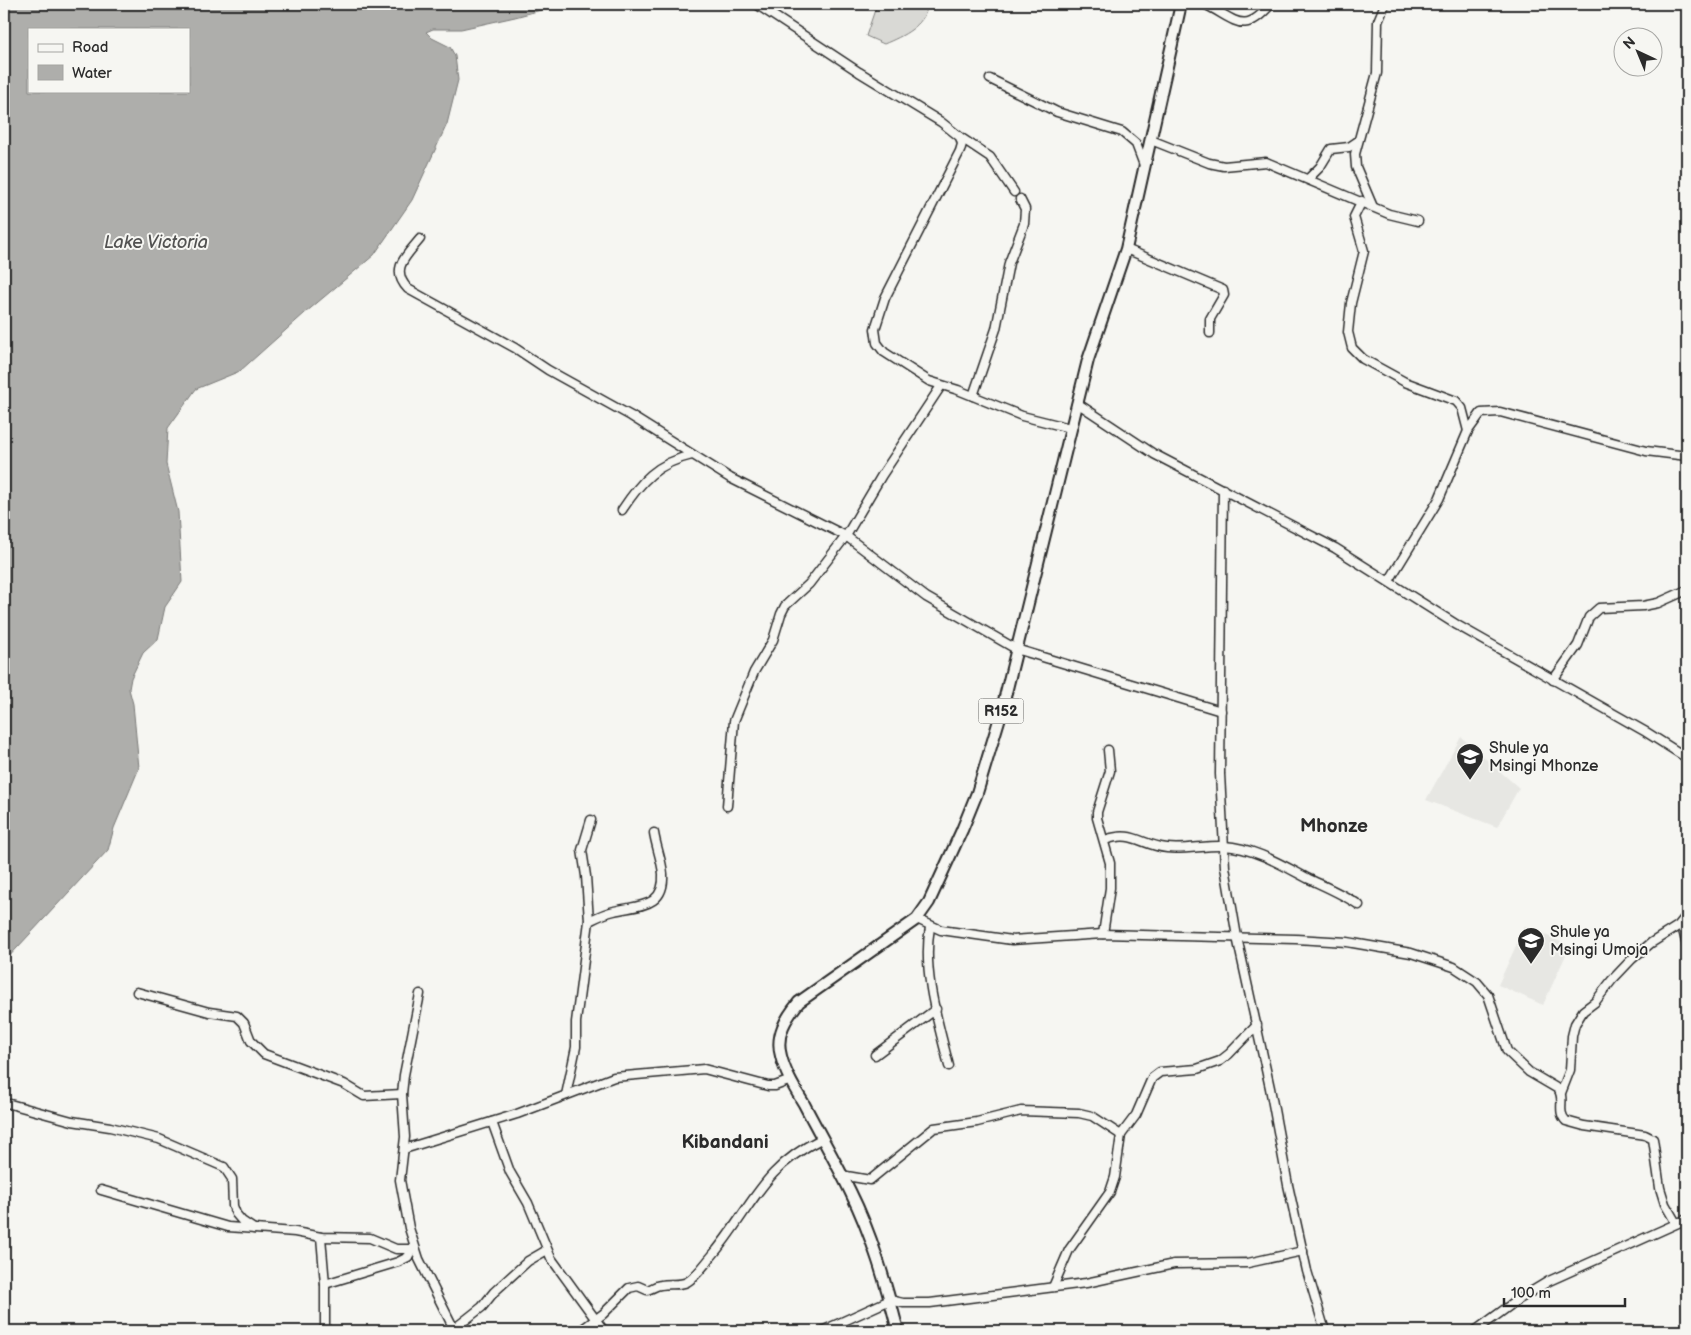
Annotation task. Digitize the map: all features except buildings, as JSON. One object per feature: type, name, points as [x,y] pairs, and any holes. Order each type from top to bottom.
[{"type":"main road","name":"R152","points":[[898,1331],[890,1300],[866,1229],[841,1175],[791,1080],[781,1056],[779,1036],[787,1017],[799,1002],[917,919],[929,902],[977,793],[1000,717],[1070,428],[1096,333],[1126,249],[1181,4]]},
{"type":"street","points":[[756,4],[859,72],[941,122],[990,157],[1014,192]]},
{"type":"street","points":[[1204,4],[1244,23],[1251,23],[1271,4]]},
{"type":"street","points":[[1373,207],[1356,167],[1355,154],[1377,73],[1378,21],[1386,4]]},
{"type":"street","points":[[990,79],[1057,112],[1122,132],[1136,144],[1145,166]]},
{"type":"street","points":[[960,137],[962,144],[960,151],[885,298],[875,328],[877,343],[884,352],[914,372],[941,386],[973,396],[1022,416],[1070,428]]},
{"type":"street","points":[[1151,140],[1209,164],[1224,166],[1266,162],[1373,207],[1418,221]]},
{"type":"street","points":[[1308,179],[1320,167],[1331,149],[1350,147],[1358,141]]},
{"type":"street","points":[[973,396],[996,329],[1010,263],[1024,224],[1025,209],[1020,199]]},
{"type":"street","points":[[1362,201],[1354,217],[1364,251],[1355,281],[1348,321],[1348,332],[1352,348],[1363,359],[1405,382],[1456,401],[1462,408],[1468,431]]},
{"type":"street","points":[[420,239],[400,264],[399,276],[408,289],[515,348],[548,370],[615,407],[768,499],[846,536],[926,597],[1016,649],[1221,711]]},
{"type":"street","points":[[1126,249],[1223,290],[1224,295],[1209,324],[1210,333]]},
{"type":"street","points":[[727,806],[731,738],[741,702],[754,672],[770,649],[785,606],[810,584],[846,536],[882,475],[941,386]]},
{"type":"street","points":[[1077,403],[1154,454],[1318,539],[1389,581],[1457,625],[1687,758]]},
{"type":"street","points":[[1389,581],[1439,499],[1468,431],[1481,413],[1500,412],[1646,451],[1687,456]]},
{"type":"street","points":[[622,510],[655,470],[674,460],[692,455]]},
{"type":"street","points":[[1223,490],[1220,774],[1225,867],[1237,937],[1303,1251],[1325,1331]]},
{"type":"street","points":[[1553,680],[1578,645],[1589,617],[1599,608],[1642,606],[1658,603],[1687,590]]},
{"type":"street","points":[[1103,934],[1111,875],[1105,840],[1097,818],[1097,812],[1110,771],[1108,750]]},
{"type":"street","points":[[566,1095],[576,1047],[576,1022],[589,921],[582,850],[591,820]]},
{"type":"street","points":[[589,921],[614,911],[647,905],[660,893],[663,876],[654,833]]},
{"type":"street","points":[[1105,840],[1125,835],[1164,848],[1192,849],[1224,846],[1244,850],[1269,858],[1340,892],[1359,904]]},
{"type":"street","points":[[1685,918],[1682,930],[1687,946]]},
{"type":"street","points":[[1676,1223],[1662,1196],[1653,1139],[1644,1135],[1584,1126],[1566,1121],[1560,1112],[1561,1093],[1570,1070],[1572,1036],[1576,1024],[1584,1011],[1595,1002],[1612,980],[1638,954],[1685,918]]},
{"type":"street","points":[[917,919],[930,927],[1012,940],[1103,934],[1237,937],[1347,942],[1411,953],[1454,967],[1477,982],[1488,995],[1507,1051],[1518,1063],[1553,1084],[1561,1093]]},
{"type":"street","points":[[930,927],[928,954],[936,1009],[949,1066]]},
{"type":"street","points":[[137,992],[209,1012],[237,1016],[244,1023],[251,1041],[264,1054],[344,1084],[364,1096],[402,1094]]},
{"type":"street","points":[[420,994],[405,1059],[402,1094],[404,1149],[400,1180],[403,1204],[414,1249],[430,1285],[455,1330],[482,1307],[494,1292],[528,1261],[547,1250]]},
{"type":"street","points":[[875,1055],[936,1009]]},
{"type":"street","points":[[1052,1287],[1069,1250],[1110,1192],[1115,1177],[1121,1135],[1136,1115],[1152,1078],[1160,1072],[1197,1069],[1220,1061],[1257,1025]]},
{"type":"street","points":[[404,1149],[532,1109],[614,1077],[661,1074],[690,1069],[716,1071],[768,1086],[791,1080]]},
{"type":"street","points":[[10,1104],[72,1122],[110,1127],[159,1139],[224,1167],[230,1173],[232,1179],[233,1206],[236,1214],[242,1221],[256,1230]]},
{"type":"street","points":[[841,1175],[870,1180],[917,1139],[934,1128],[977,1122],[1021,1111],[1079,1113],[1092,1116],[1121,1135]]},
{"type":"street","points":[[492,1122],[510,1172],[526,1197],[547,1250],[556,1266],[604,1331]]},
{"type":"street","points":[[580,1331],[633,1287],[647,1290],[660,1285],[679,1284],[690,1280],[731,1232],[756,1191],[768,1177],[788,1158],[821,1139]]},
{"type":"street","points":[[102,1190],[228,1227],[295,1232],[321,1237],[370,1238],[396,1249],[414,1249]]},
{"type":"street","points":[[1476,1331],[1516,1301],[1549,1281],[1687,1219]]},
{"type":"street","points":[[321,1237],[326,1331]]},
{"type":"street","points":[[325,1284],[398,1262],[408,1256],[414,1249]]},
{"type":"street","points":[[822,1331],[890,1300],[930,1303],[1086,1283],[1174,1264],[1248,1263],[1303,1251]]},
{"type":"shaded area","points":[[877,4],[928,4],[923,18],[918,24],[905,34],[884,44],[866,36]]},
{"type":"shaded area","points":[[1461,737],[1519,788],[1497,827],[1426,800]]},
{"type":"shaded area","points":[[1525,926],[1570,946],[1543,1005],[1498,985]]},
{"type":"water","name":"Lake Victoria","points":[[4,4],[546,4],[541,10],[515,17],[461,29],[433,29],[426,32],[432,38],[450,47],[455,56],[458,80],[447,124],[412,200],[374,255],[240,371],[196,389],[168,428],[166,464],[178,512],[182,582],[165,607],[158,639],[143,653],[131,678],[129,689],[133,704],[139,768],[114,828],[108,850],[4,962]]},
{"type":"place","name":"Shule ya Msingi Mhonze","points":[[1470,781]]},
{"type":"place","name":"Shule ya Msingi Umoja","points":[[1531,965]]},
{"type":"district","name":"Mhonze","points":[[1334,826]]},
{"type":"district","name":"Kibandani","points":[[725,1142]]}]
